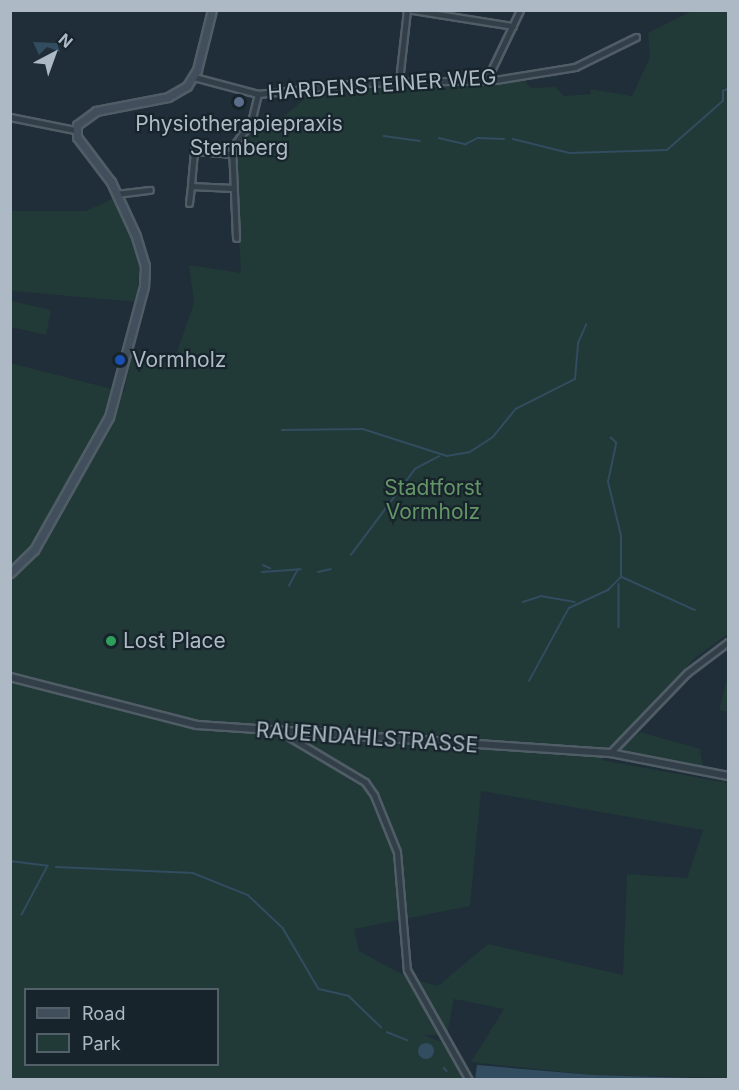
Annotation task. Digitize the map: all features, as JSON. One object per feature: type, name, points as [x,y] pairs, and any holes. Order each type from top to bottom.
[{"type":"main road","points":[[10,573],[40,541],[119,392],[146,272],[116,194],[75,130],[89,113],[168,97],[194,77],[212,10]]},
{"type":"street","points":[[399,81],[407,10]]},
{"type":"street","points":[[412,10],[513,26]]},
{"type":"street","points":[[488,79],[520,10]]},
{"type":"street","name":"HARDENSTEINER WEG","points":[[194,77],[258,94],[399,81],[488,79],[575,67],[636,38]]},
{"type":"street","points":[[236,238],[232,154],[251,122],[258,94]]},
{"type":"street","points":[[10,117],[75,130]]},
{"type":"street","points":[[189,203],[194,151],[232,154]]},
{"type":"street","points":[[191,186],[233,188]]},
{"type":"street","points":[[116,194],[150,189]]},
{"type":"street","points":[[610,753],[687,673],[729,642]]},
{"type":"street","name":"RAUENDAHLSTRASSE","points":[[10,677],[164,720],[281,732],[610,753],[729,776]]},
{"type":"street","points":[[281,732],[365,782],[374,795],[398,852],[407,970],[469,1080]]},
{"type":"green space","name":"Stadtforst Vormholz","points":[[692,11],[728,11],[728,634],[695,658],[601,760],[728,783],[728,1078],[593,1075],[471,1062],[504,1009],[454,999],[447,1035],[423,1035],[444,1043],[467,1079],[11,1079],[10,363],[124,392],[132,353],[172,365],[194,303],[189,265],[241,273],[234,148],[256,119],[268,129],[303,100],[303,91],[522,78],[531,88],[555,87],[564,96],[591,94],[590,89],[632,96],[650,57],[648,33]],"holes":[[[481,791],[703,830],[687,878],[627,874],[623,975],[488,944],[438,986],[409,978],[359,951],[354,929],[470,906]]]},
{"type":"green space","points":[[114,198],[141,260],[137,302],[11,291],[10,211],[86,211]]},
{"type":"green space","points":[[11,301],[51,310],[46,335],[11,327]]},
{"type":"green space","points":[[728,674],[728,712],[719,710]]},
{"type":"green space","points":[[640,732],[700,749],[703,766],[618,750]]},
{"type":"water","points":[[33,42],[57,43],[60,52],[47,47],[39,55]]},
{"type":"water","points":[[423,1043],[429,1043],[434,1051],[432,1057],[423,1059],[418,1054],[418,1048]]},
{"type":"water","points":[[477,1065],[593,1075],[728,1079],[475,1079]]},
{"type":"waterway","points":[[513,139],[570,153],[667,150],[723,101],[723,91],[728,89]]},
{"type":"waterway","points":[[384,136],[420,141]]},
{"type":"waterway","points":[[439,138],[466,144],[478,138],[504,139]]},
{"type":"waterway","points":[[282,430],[363,429],[447,456],[470,452],[493,437],[516,409],[575,379],[578,343],[586,325]]},
{"type":"waterway","points":[[529,681],[569,608],[608,590],[621,577],[621,536],[608,482],[616,443],[611,438]]},
{"type":"waterway","points":[[351,555],[415,469],[439,456]]},
{"type":"waterway","points":[[263,565],[270,568]]},
{"type":"waterway","points":[[289,586],[298,569]]},
{"type":"waterway","points":[[262,572],[301,569]]},
{"type":"waterway","points":[[318,572],[331,569]]},
{"type":"waterway","points":[[622,577],[695,610]]},
{"type":"waterway","points":[[619,584],[619,627]]},
{"type":"waterway","points":[[523,602],[541,596],[574,602]]},
{"type":"waterway","points":[[10,861],[48,866],[22,915]]},
{"type":"waterway","points":[[56,867],[193,873],[248,895],[283,928],[319,989],[349,996],[381,1027]]},
{"type":"waterway","points":[[387,1032],[407,1040]]},
{"type":"waterway","points":[[444,1068],[447,1071]]},
{"type":"place","name":"Physiotherapiepraxis Sternberg","points":[[239,102]]},
{"type":"place","name":"Vormholz","points":[[120,360]]},
{"type":"place","name":"Lost Place","points":[[111,641]]}]
